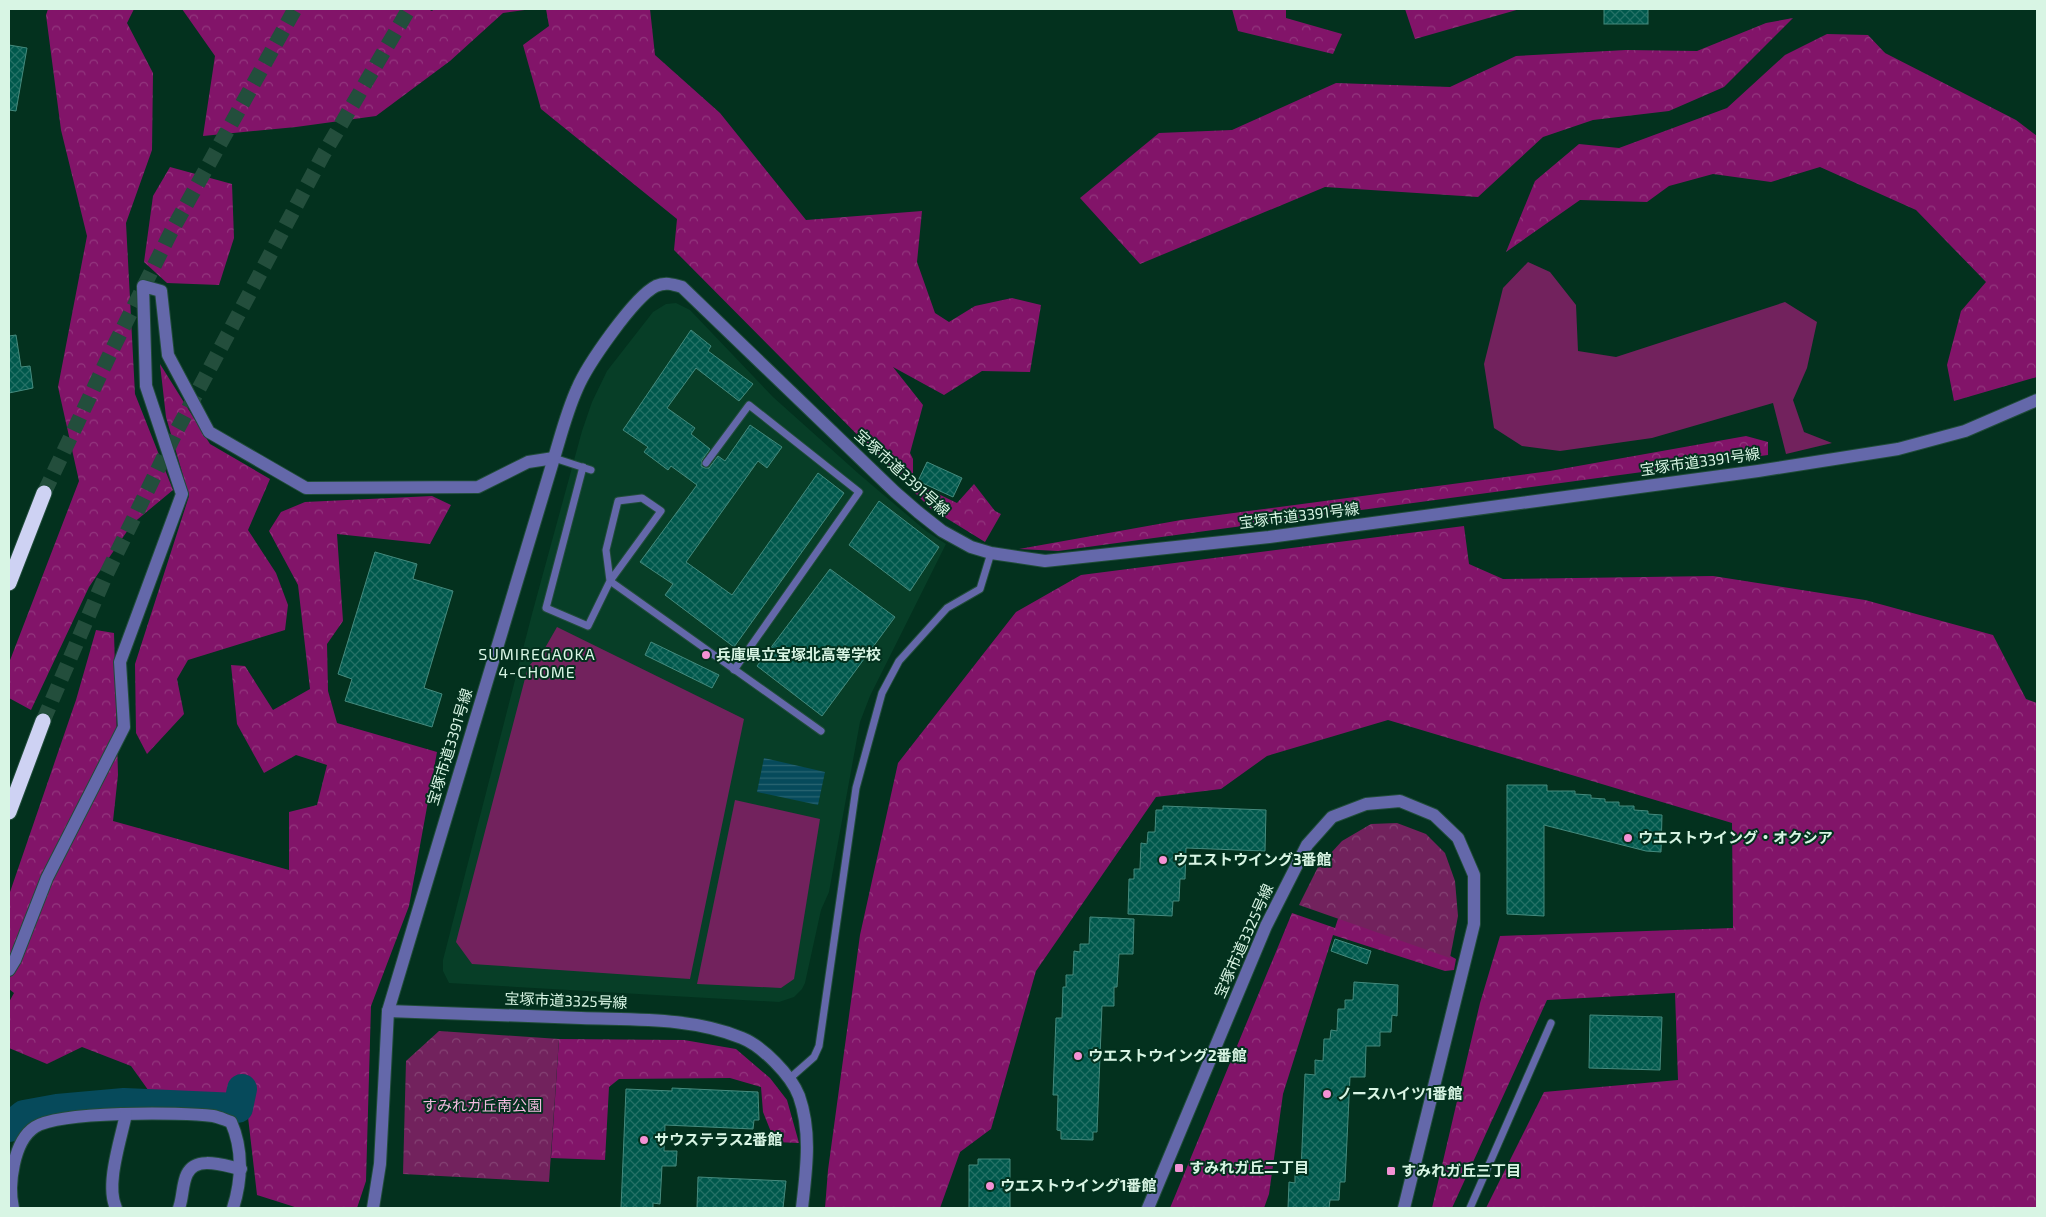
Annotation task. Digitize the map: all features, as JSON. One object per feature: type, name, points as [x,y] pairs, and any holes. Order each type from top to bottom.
[{"type":"highway","points":[[9,584],[44,493]]},
{"type":"highway","points":[[9,812],[43,721]]},
{"type":"street","name":"宝塚市道3391号線","points":[[388,1011],[554,458],[577,388],[594,357],[644,295],[656,286],[668,283],[682,287],[918,512],[949,535],[971,547],[991,553],[1045,561],[1269,538],[1758,471],[1898,449],[1965,431],[2037,400]]},
{"type":"street","points":[[9,970],[15,960],[46,878],[124,727],[120,662],[182,494],[146,386],[143,286],[161,291],[168,355],[209,432],[306,488],[478,487],[528,462],[554,458]]},
{"type":"street","name":"宝塚市道3325号線","points":[[1148,1208],[1266,926],[1307,845],[1332,817],[1366,804],[1400,801],[1434,815],[1458,838],[1474,876],[1474,924],[1404,1208]]},
{"type":"street","points":[[373,1208],[380,1164],[388,1011]]},
{"type":"street","name":"宝塚市道3325号線","points":[[388,1011],[650,1020],[696,1025],[744,1038],[775,1062],[799,1095],[808,1137],[802,1208]]},
{"type":"street","points":[[116,1208],[112,1200],[113,1181],[126,1114]]},
{"type":"street","points":[[13,1208],[10,1196],[16,1154],[25,1137],[35,1127],[63,1119],[126,1114],[214,1116],[231,1122],[237,1135],[241,1169],[233,1208]]},
{"type":"street","points":[[179,1208],[186,1174],[193,1166],[205,1162],[241,1169]]},
{"type":"lane","points":[[706,463],[749,405],[859,492],[734,670]]},
{"type":"lane","points":[[554,458],[592,470]]},
{"type":"lane","points":[[583,467],[546,608],[588,626],[610,581],[661,512],[642,498],[618,501],[606,550],[610,581],[821,732]]},
{"type":"lane","points":[[789,1079],[814,1057],[819,1046],[856,788],[882,693],[899,661],[946,608],[980,589],[991,553]]},
{"type":"lane","points":[[1470,1208],[1550,1024]]},
{"type":"shaded area","name":"兵庫県立宝塚北高等学校","points":[[676,303],[690,310],[773,397],[859,474],[926,531],[946,544],[870,696],[860,722],[829,892],[821,910],[805,983],[794,997],[779,1002],[449,983],[443,971],[443,960],[532,614],[582,431],[592,402],[607,371],[653,312],[666,304]]},
{"type":"green space","points":[[48,9],[134,9],[127,23],[153,73],[152,150],[126,223],[135,394],[173,490],[132,524],[89,587],[31,710],[9,698],[9,663],[79,481],[58,387],[87,236],[61,130],[46,15]]},
{"type":"green space","points":[[182,9],[428,9],[432,11],[434,9],[532,9],[503,13],[450,61],[376,116],[296,127],[203,136],[215,56]]},
{"type":"green space","points":[[546,9],[650,9],[655,55],[720,113],[806,220],[922,211],[917,262],[935,313],[949,322],[975,306],[1012,298],[1041,305],[1030,372],[982,371],[944,395],[893,367],[923,405],[910,453],[913,459],[913,482],[957,503],[974,484],[995,511],[1001,514],[985,542],[930,508],[674,250],[677,219],[541,109],[523,45],[549,26]]},
{"type":"green space","points":[[1232,9],[1286,9],[1286,18],[1342,34],[1333,54],[1238,31]]},
{"type":"green space","points":[[1405,9],[1520,9],[1415,39]]},
{"type":"green space","points":[[1793,18],[1724,87],[1669,111],[1593,120],[1543,137],[1478,197],[1325,187],[1140,264],[1080,198],[1159,133],[1232,130],[1336,83],[1450,87],[1516,56],[1626,50],[1697,51],[1766,23]]},
{"type":"green space","points":[[1827,34],[1868,35],[1885,53],[2016,120],[2037,136],[2037,377],[1954,401],[1947,365],[1961,311],[1986,282],[1916,210],[1820,167],[1771,182],[1713,174],[1669,186],[1647,202],[1580,200],[1506,252],[1535,181],[1579,144],[1619,148],[1727,108],[1785,55]]},
{"type":"green space","points":[[170,167],[232,184],[234,238],[219,285],[167,283],[144,262],[153,196]]},
{"type":"green space","points":[[1528,262],[1550,272],[1576,305],[1578,351],[1616,357],[1785,302],[1817,322],[1807,368],[1793,400],[1804,432],[1832,443],[1786,454],[1773,403],[1652,438],[1560,451],[1522,446],[1494,428],[1484,364],[1503,288]]},
{"type":"green space","points":[[160,364],[210,444],[270,479],[248,530],[276,573],[288,605],[285,630],[188,660],[177,679],[184,714],[147,754],[136,733],[135,664],[189,496],[166,417]]},
{"type":"green space","points":[[1746,436],[1768,442],[1768,455],[1058,551],[1019,549],[1181,520],[1550,471]]},
{"type":"green space","points":[[432,496],[451,505],[430,544],[337,534],[343,621],[327,644],[328,691],[337,723],[437,752],[409,906],[371,1006],[366,1181],[357,1208],[298,1208],[257,1195],[248,1117],[221,1098],[151,1094],[131,1066],[82,1047],[47,1064],[9,1048],[9,1002],[14,993],[9,989],[9,895],[76,700],[96,630],[114,633],[118,775],[113,821],[289,870],[289,812],[317,805],[327,765],[296,755],[264,773],[237,724],[231,665],[245,666],[273,710],[310,689],[298,585],[269,531],[281,512],[305,502]]},
{"type":"green space","points":[[1464,526],[1469,564],[1503,579],[1713,576],[1865,600],[1993,635],[2026,699],[2037,703],[2037,1208],[1486,1208],[1544,1092],[1678,1080],[1675,993],[1547,1000],[1452,1208],[1432,1208],[1480,1003],[1500,936],[1733,928],[1732,823],[1388,720],[1267,756],[1221,789],[1156,797],[1036,971],[991,1129],[960,1152],[940,1208],[825,1208],[828,1170],[860,935],[898,763],[1016,612],[1081,575]]},
{"type":"green space","points":[[557,627],[744,719],[690,979],[472,964],[456,942],[528,667],[545,648]]},
{"type":"green space","points":[[735,800],[820,819],[794,979],[781,988],[697,984]]},
{"type":"green space","points":[[1397,823],[1426,834],[1445,853],[1455,881],[1458,916],[1450,958],[1299,905],[1318,867],[1342,841],[1371,824]]},
{"type":"green space","points":[[1343,903],[1456,959],[1454,970],[1445,971],[1333,935],[1283,1094],[1269,1194],[1264,1208],[1170,1208],[1292,913],[1335,928]]},
{"type":"green space","name":"すみれガ丘南公園","points":[[439,1031],[559,1039],[549,1182],[403,1174],[406,1061]]},
{"type":"green space","points":[[559,1039],[684,1040],[736,1049],[770,1078],[787,1100],[799,1143],[775,1142],[763,1112],[761,1087],[730,1078],[619,1079],[609,1087],[605,1160],[551,1158]]},
{"type":"water","points":[[764,758],[825,772],[818,805],[757,792]]},
{"type":"building","points":[[1604,9],[1648,9],[1648,24],[1604,24]]},
{"type":"building","points":[[9,45],[27,48],[16,111],[9,110]]},
{"type":"building","points":[[691,330],[711,346],[708,351],[753,384],[739,401],[696,368],[667,408],[695,428],[691,434],[710,449],[702,460],[701,466],[709,468],[718,456],[725,461],[750,425],[782,447],[767,468],[758,461],[686,562],[732,595],[818,473],[844,493],[734,647],[665,595],[673,584],[640,562],[697,485],[671,466],[668,470],[644,452],[648,447],[623,430]]},
{"type":"building","points":[[16,335],[21,367],[30,366],[33,388],[9,393],[9,336]]},
{"type":"building","points":[[927,462],[962,478],[953,497],[918,481]]},
{"type":"building","points":[[879,501],[939,547],[910,591],[849,545]]},
{"type":"building","points":[[375,552],[417,564],[413,579],[453,591],[424,688],[442,694],[432,727],[345,701],[352,679],[338,674]]},
{"type":"building","points":[[830,569],[895,617],[822,716],[757,666]]},
{"type":"building","points":[[651,642],[719,675],[712,688],[645,655]]},
{"type":"building","name":"ウエストウイング・オクシア","points":[[1507,785],[1547,785],[1547,791],[1575,791],[1575,794],[1591,795],[1591,798],[1605,799],[1605,802],[1619,802],[1619,806],[1634,806],[1634,810],[1662,815],[1661,852],[1646,851],[1544,825],[1544,916],[1507,914]]},
{"type":"building","name":"ウエストウイング3番館","points":[[1163,806],[1266,810],[1265,851],[1186,848],[1185,879],[1180,879],[1179,901],[1173,901],[1172,916],[1128,914],[1129,879],[1134,879],[1134,869],[1140,869],[1141,843],[1147,844],[1148,832],[1155,832],[1156,810],[1163,810]]},
{"type":"building","name":"ウエストウイング2番館","points":[[1090,917],[1134,919],[1133,954],[1119,954],[1117,987],[1114,987],[1114,1006],[1102,1006],[1097,1132],[1093,1132],[1093,1140],[1061,1139],[1061,1131],[1057,1130],[1058,1095],[1053,1095],[1056,1018],[1062,1018],[1063,987],[1066,987],[1066,975],[1073,975],[1074,951],[1080,952],[1080,944],[1089,944]]},
{"type":"building","points":[[1335,939],[1371,951],[1367,964],[1331,951]]},
{"type":"building","name":"ノースハイツ1番館","points":[[1354,982],[1398,985],[1397,1016],[1392,1015],[1391,1032],[1380,1032],[1380,1046],[1366,1046],[1365,1077],[1350,1077],[1345,1182],[1340,1182],[1339,1200],[1330,1200],[1329,1208],[1288,1208],[1289,1182],[1295,1183],[1295,1172],[1301,1172],[1305,1074],[1315,1075],[1315,1060],[1323,1061],[1324,1039],[1330,1039],[1331,1030],[1337,1031],[1338,1009],[1345,1009],[1345,1000],[1353,1000]]},
{"type":"building","points":[[1590,1015],[1662,1017],[1660,1070],[1589,1068]]},
{"type":"building","name":"サウステラス2番館","points":[[672,1088],[758,1092],[759,1120],[754,1120],[753,1129],[665,1125],[664,1151],[677,1151],[676,1166],[662,1166],[660,1204],[653,1203],[653,1208],[621,1208],[626,1089],[672,1091]]},
{"type":"building","name":"ウエストウイング1番館","points":[[978,1159],[1010,1159],[1010,1208],[969,1208],[969,1165],[978,1165]]},
{"type":"building","points":[[698,1177],[786,1181],[783,1208],[697,1208]]},
{"type":"waterway","points":[[9,1127],[24,1115],[57,1109],[124,1103],[238,1108],[242,1089]]},
{"type":"tunnel","points":[[44,493],[171,232],[295,9]]},
{"type":"tunnel","points":[[43,721],[106,575],[177,430],[323,155],[409,9]]},
{"type":"place","name":"兵庫県立宝塚北高等学校","points":[[706,655]]},
{"type":"place","name":"ウエストウイング・オクシア","points":[[1628,838]]},
{"type":"place","name":"ウエストウイング3番館","points":[[1163,860]]},
{"type":"place","name":"ウエストウイング2番館","points":[[1078,1056]]},
{"type":"place","name":"ノースハイツ1番館","points":[[1327,1094]]},
{"type":"place","name":"サウステラス2番館","points":[[644,1140]]},
{"type":"place","name":"すみれガ丘二丁目","points":[[1179,1168]]},
{"type":"place","name":"すみれガ丘三丁目","points":[[1391,1171]]},
{"type":"place","name":"ウエストウイング1番館","points":[[990,1186]]},
{"type":"district","name":"SUMIREGAOKA 4-CHOME","points":[[537,663]]}]
